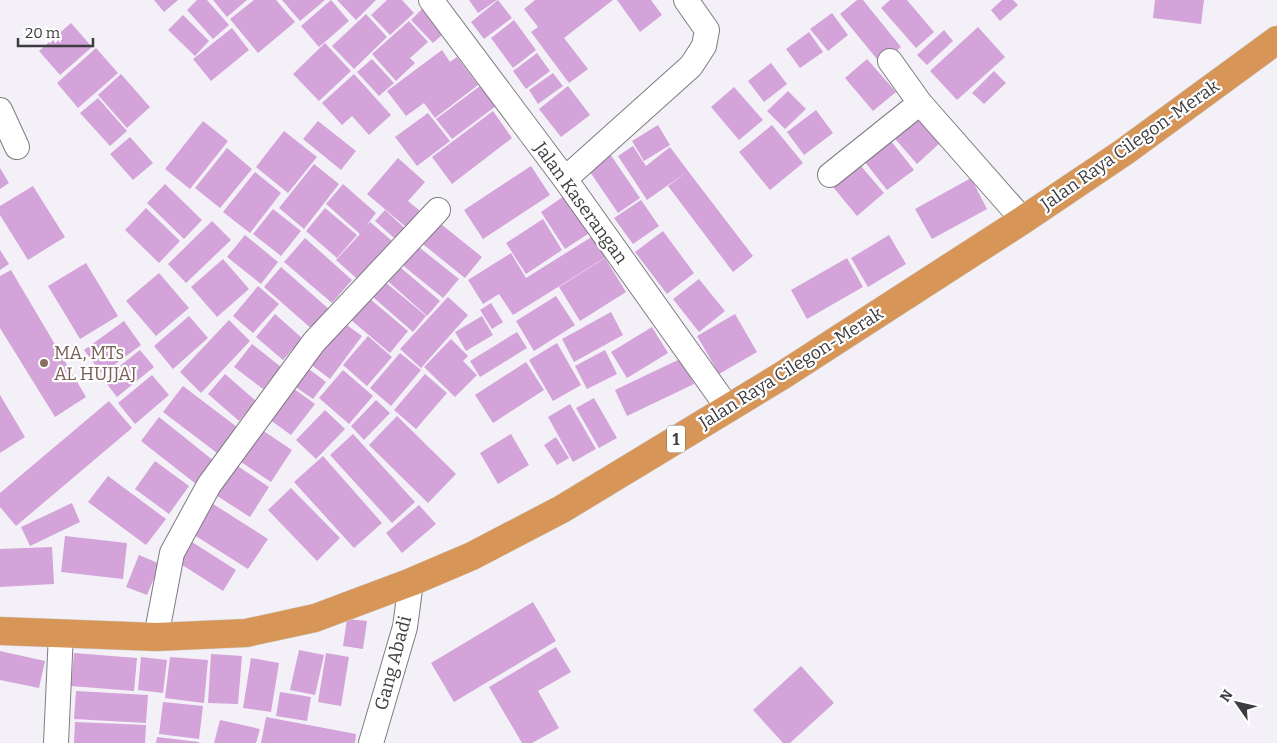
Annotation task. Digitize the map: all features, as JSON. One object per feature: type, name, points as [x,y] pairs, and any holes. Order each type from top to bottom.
[{"type":"highway","name":"Jalan Raya Cilegon-Merak","points":[[0,631],[156,638],[246,633],[307,620],[411,582],[472,556],[562,509],[783,375],[1023,220],[1124,152],[1277,40]]},
{"type":"street","name":"Jalan Kaserangan","points":[[431,0],[565,179],[728,408]]},
{"type":"street","points":[[565,179],[691,66],[704,46],[707,30],[686,0]]},
{"type":"street","points":[[890,61],[920,103],[1023,220]]},
{"type":"street","points":[[830,175],[920,103]]},
{"type":"street","points":[[0,110],[17,147]]},
{"type":"street","points":[[156,638],[172,553],[209,485],[314,342],[438,210]]},
{"type":"street","name":"Gang Abadi","points":[[371,743],[405,627],[411,582]]},
{"type":"street","points":[[56,743],[61,633]]},
{"type":"building","points":[[154,0],[178,0],[164,12]]},
{"type":"building","points":[[197,0],[207,0],[229,25],[213,39],[187,10]]},
{"type":"building","points":[[213,0],[247,0],[227,17]]},
{"type":"building","points":[[254,0],[276,0],[295,22],[258,53],[230,19]]},
{"type":"building","points":[[282,0],[325,0],[300,21]]},
{"type":"building","points":[[331,0],[349,21],[319,47],[301,26]]},
{"type":"building","points":[[337,0],[376,0],[356,20]]},
{"type":"building","points":[[387,0],[402,0],[414,13],[390,35],[371,15]]},
{"type":"building","points":[[469,0],[497,0],[478,13]]},
{"type":"building","points":[[498,0],[512,18],[484,39],[471,22]]},
{"type":"building","points":[[535,0],[613,0],[564,38],[588,69],[569,83],[531,32],[538,27],[524,9]]},
{"type":"building","points":[[617,0],[651,0],[662,15],[640,32]]},
{"type":"building","points":[[857,0],[863,0],[901,47],[881,64],[840,14]]},
{"type":"building","points":[[890,0],[907,0],[934,32],[916,48],[881,8]]},
{"type":"building","points":[[1002,0],[1013,0],[1018,5],[1000,21],[991,10]]},
{"type":"building","points":[[1155,0],[1204,0],[1201,24],[1153,18]]},
{"type":"building","points":[[428,3],[451,27],[433,43],[411,20]]},
{"type":"building","points":[[832,13],[848,35],[828,51],[810,29]]},
{"type":"building","points":[[366,14],[387,37],[354,69],[332,46]]},
{"type":"building","points":[[183,15],[209,41],[195,56],[168,30]]},
{"type":"building","points":[[514,20],[536,50],[513,68],[491,38]]},
{"type":"building","points":[[409,21],[428,42],[410,58],[415,63],[396,81],[372,54]]},
{"type":"building","points":[[71,23],[92,47],[60,75],[39,51]]},
{"type":"building","points":[[978,27],[1005,57],[957,100],[930,71]]},
{"type":"building","points":[[232,28],[249,50],[211,81],[193,59]]},
{"type":"building","points":[[944,30],[953,41],[927,65],[917,55]]},
{"type":"building","points":[[809,32],[823,52],[800,68],[786,49]]},
{"type":"building","points":[[325,43],[351,71],[319,101],[293,74]]},
{"type":"building","points":[[96,48],[118,73],[78,108],[57,83]]},
{"type":"building","points":[[442,50],[450,62],[457,57],[478,85],[435,118],[424,103],[406,116],[387,91]]},
{"type":"building","points":[[537,53],[550,71],[526,89],[513,71]]},
{"type":"building","points":[[372,59],[394,83],[379,96],[357,72]]},
{"type":"building","points":[[867,59],[896,92],[873,111],[845,78]]},
{"type":"building","points":[[771,63],[787,84],[764,102],[748,81]]},
{"type":"building","points":[[994,71],[1006,83],[984,104],[972,93]]},
{"type":"building","points":[[553,73],[563,86],[538,104],[529,90]]},
{"type":"building","points":[[121,74],[150,107],[127,128],[98,95]]},
{"type":"building","points":[[354,74],[391,115],[369,135],[352,116],[342,125],[322,103]]},
{"type":"building","points":[[488,80],[504,100],[452,139],[436,119]]},
{"type":"building","points":[[568,86],[590,115],[561,137],[539,109]]},
{"type":"building","points":[[734,87],[763,120],[739,140],[711,107]]},
{"type":"building","points":[[788,91],[806,109],[785,129],[767,111]]},
{"type":"building","points":[[98,98],[127,131],[110,146],[80,113]]},
{"type":"building","points":[[816,110],[833,133],[804,155],[787,132]]},
{"type":"building","points":[[493,111],[512,138],[452,184],[432,157]]},
{"type":"building","points":[[914,111],[941,142],[917,164],[890,133]]},
{"type":"building","points":[[428,113],[450,141],[417,166],[395,137]]},
{"type":"building","points":[[203,121],[228,141],[190,189],[165,169]]},
{"type":"building","points":[[318,121],[356,151],[341,170],[303,139]]},
{"type":"building","points":[[658,125],[670,145],[644,161],[632,141]]},
{"type":"building","points":[[772,125],[803,163],[770,190],[739,152]]},
{"type":"building","points":[[284,131],[317,157],[288,193],[256,167]]},
{"type":"building","points":[[887,136],[914,170],[887,190],[861,157]]},
{"type":"building","points":[[130,137],[153,163],[133,180],[110,154]]},
{"type":"building","points":[[633,146],[646,166],[670,147],[688,171],[647,200],[618,156]]},
{"type":"building","points":[[227,148],[252,169],[220,208],[195,188]]},
{"type":"building","points":[[610,154],[640,198],[618,213],[588,169]]},
{"type":"building","points":[[398,158],[425,182],[408,201],[427,217],[413,233],[367,194]]},
{"type":"building","points":[[855,159],[884,193],[857,216],[828,181]]},
{"type":"building","points":[[314,164],[339,184],[304,229],[279,208]]},
{"type":"building","points":[[531,166],[550,195],[483,239],[464,210]]},
{"type":"building","points":[[0,168],[9,183],[0,189]]},
{"type":"building","points":[[688,171],[753,256],[733,272],[668,186]]},
{"type":"building","points":[[255,172],[281,193],[250,233],[223,212]]},
{"type":"building","points":[[971,178],[987,209],[932,239],[915,209]]},
{"type":"building","points":[[165,184],[202,220],[184,239],[147,203]]},
{"type":"building","points":[[343,184],[376,213],[366,226],[370,222],[398,246],[364,285],[336,260],[360,234],[326,204]]},
{"type":"building","points":[[33,186],[65,237],[28,260],[0,215],[0,206]]},
{"type":"building","points":[[570,192],[594,230],[565,249],[541,212]]},
{"type":"building","points":[[641,200],[659,226],[633,244],[614,218]]},
{"type":"building","points":[[146,208],[180,241],[159,263],[125,230]]},
{"type":"building","points":[[325,208],[357,235],[337,258],[306,231]]},
{"type":"building","points":[[273,209],[301,231],[281,256],[253,234]]},
{"type":"building","points":[[385,210],[411,234],[402,245],[375,221]]},
{"type":"building","points":[[543,219],[562,250],[526,274],[506,243]]},
{"type":"building","points":[[436,220],[482,257],[465,278],[419,241]]},
{"type":"building","points":[[212,221],[231,240],[186,283],[168,264]]},
{"type":"building","points":[[601,231],[614,252],[513,315],[499,294],[483,304],[468,280],[511,253],[526,278]]},
{"type":"building","points":[[663,231],[694,273],[667,294],[635,252]]},
{"type":"building","points":[[245,235],[278,262],[261,284],[227,257]]},
{"type":"building","points":[[889,235],[906,264],[868,287],[851,258]]},
{"type":"building","points":[[305,238],[352,280],[332,303],[284,262]]},
{"type":"building","points":[[415,244],[459,279],[443,298],[400,263]]},
{"type":"building","points":[[0,250],[9,264],[0,270]]},
{"type":"building","points":[[605,258],[626,292],[580,321],[559,287]]},
{"type":"building","points":[[847,258],[863,287],[807,319],[791,290]]},
{"type":"building","points":[[223,259],[249,289],[217,317],[191,287]]},
{"type":"building","points":[[394,262],[440,301],[427,316],[382,276]]},
{"type":"building","points":[[86,263],[118,316],[80,339],[48,286]]},
{"type":"building","points":[[281,267],[330,310],[313,330],[264,287]]},
{"type":"building","name":"MA, MTs AL HUJJAJ","points":[[11,270],[86,397],[55,417],[0,328],[0,276]]},
{"type":"building","points":[[159,273],[189,308],[156,336],[126,301]]},
{"type":"building","points":[[378,276],[426,316],[413,332],[366,291]]},
{"type":"building","points":[[699,279],[725,311],[699,332],[673,299]]},
{"type":"building","points":[[258,286],[279,304],[253,333],[233,316]]},
{"type":"building","points":[[362,292],[408,331],[390,353],[344,314]]},
{"type":"building","points":[[556,296],[575,325],[534,351],[516,321]]},
{"type":"building","points":[[448,297],[468,315],[421,368],[400,349]]},
{"type":"building","points":[[491,303],[503,322],[492,329],[480,310]]},
{"type":"building","points":[[611,312],[623,335],[574,362],[562,339]]},
{"type":"building","points":[[275,314],[302,338],[283,360],[256,337]]},
{"type":"building","points":[[735,314],[757,352],[719,374],[697,336]]},
{"type":"building","points":[[189,316],[208,338],[173,369],[154,346]]},
{"type":"building","points":[[482,316],[493,335],[466,351],[455,332]]},
{"type":"building","points":[[337,318],[362,336],[330,379],[305,360]]},
{"type":"building","points":[[229,320],[250,341],[201,393],[180,372]]},
{"type":"building","points":[[124,321],[141,345],[102,374],[84,350]]},
{"type":"building","points":[[652,327],[668,353],[627,378],[611,352]]},
{"type":"building","points":[[517,332],[527,348],[480,377],[470,361]]},
{"type":"building","points":[[368,336],[392,357],[367,386],[343,365]]},
{"type":"building","points":[[451,339],[468,356],[463,361],[477,375],[455,397],[424,367]]},
{"type":"building","points":[[557,343],[581,385],[553,401],[529,360]]},
{"type":"building","points":[[252,344],[281,367],[263,389],[234,367]]},
{"type":"building","points":[[140,350],[154,367],[117,397],[103,379]]},
{"type":"building","points":[[605,350],[617,374],[587,389],[575,366]]},
{"type":"building","points":[[400,353],[421,370],[391,406],[370,388]]},
{"type":"building","points":[[682,358],[694,384],[627,416],[615,390]]},
{"type":"building","points":[[526,362],[544,390],[493,423],[475,395]]},
{"type":"building","points":[[301,363],[326,382],[313,399],[287,381]]},
{"type":"building","points":[[343,370],[373,396],[349,424],[319,398]]},
{"type":"building","points":[[225,374],[256,401],[239,421],[208,394]]},
{"type":"building","points":[[425,374],[447,393],[416,429],[394,410]]},
{"type":"building","points":[[152,375],[169,395],[135,424],[118,403]]},
{"type":"building","points":[[183,386],[237,427],[217,453],[163,412]]},
{"type":"building","points":[[290,386],[315,404],[291,435],[266,417]]},
{"type":"building","name":"MA, MTs AL HUJJAJ","points":[[0,395],[25,437],[0,453]]},
{"type":"building","points":[[594,398],[617,438],[599,448],[576,408]]},
{"type":"building","points":[[376,400],[390,413],[364,440],[351,426]]},
{"type":"building","points":[[109,401],[132,428],[16,526],[0,507],[0,493]]},
{"type":"building","points":[[570,404],[596,449],[573,462],[548,417]]},
{"type":"building","points":[[325,410],[345,429],[316,459],[296,440]]},
{"type":"building","points":[[397,416],[456,474],[428,503],[369,445]]},
{"type":"building","points":[[159,417],[214,461],[196,484],[141,441]]},
{"type":"building","points":[[256,426],[292,450],[271,482],[235,458]]},
{"type":"building","points":[[353,434],[415,502],[392,523],[330,455]]},
{"type":"building","points":[[511,434],[529,465],[498,484],[480,453]]},
{"type":"building","points":[[556,437],[569,458],[557,465],[544,445]]},
{"type":"building","points":[[323,456],[382,523],[354,548],[294,482]]},
{"type":"building","points":[[155,461],[189,486],[169,514],[135,489]]},
{"type":"building","points":[[233,463],[269,487],[250,517],[214,494]]},
{"type":"building","points":[[108,476],[166,519],[146,545],[88,502]]},
{"type":"building","points":[[291,488],[340,538],[317,561],[268,510]]},
{"type":"building","points":[[210,502],[268,539],[248,569],[191,533]]},
{"type":"building","points":[[72,503],[80,522],[30,546],[21,527]]},
{"type":"building","points":[[419,505],[436,524],[402,553],[386,533]]},
{"type":"building","points":[[65,536],[127,543],[123,579],[61,572]]},
{"type":"building","points":[[189,540],[236,570],[223,591],[176,561]]},
{"type":"building","points":[[52,547],[54,584],[0,587],[0,549]]},
{"type":"building","points":[[139,555],[160,564],[147,595],[126,587]]},
{"type":"building","points":[[533,602],[556,641],[454,702],[431,663]]},
{"type":"building","points":[[347,619],[367,621],[363,649],[343,646]]},
{"type":"building","points":[[556,647],[571,672],[538,691],[559,728],[532,743],[522,743],[489,687]]},
{"type":"building","points":[[299,650],[324,655],[315,695],[290,690]]},
{"type":"building","points":[[0,651],[45,661],[39,688],[0,680]]},
{"type":"building","points":[[74,653],[137,658],[134,691],[71,686]]},
{"type":"building","points":[[326,653],[349,657],[341,706],[318,702]]},
{"type":"building","points":[[211,654],[242,656],[238,704],[208,703]]},
{"type":"building","points":[[141,657],[167,660],[163,693],[138,690]]},
{"type":"building","points":[[170,657],[208,660],[204,703],[165,698]]},
{"type":"building","points":[[251,658],[279,663],[271,712],[243,708]]},
{"type":"building","points":[[801,666],[834,703],[790,743],[783,743],[753,710]]},
{"type":"building","points":[[76,691],[148,695],[146,723],[74,719]]},
{"type":"building","points":[[280,692],[311,697],[307,721],[276,716]]},
{"type":"building","points":[[163,702],[203,706],[199,739],[159,734]]},
{"type":"building","points":[[266,717],[356,734],[355,743],[261,743]]},
{"type":"building","points":[[220,720],[260,729],[256,743],[214,743]]},
{"type":"building","points":[[75,722],[146,725],[145,743],[74,743]]},
{"type":"building","points":[[157,737],[199,742],[199,743],[156,743]]},
{"type":"place","name":"MA, MTs AL HUJJAJ","points":[[44,363]]}]
